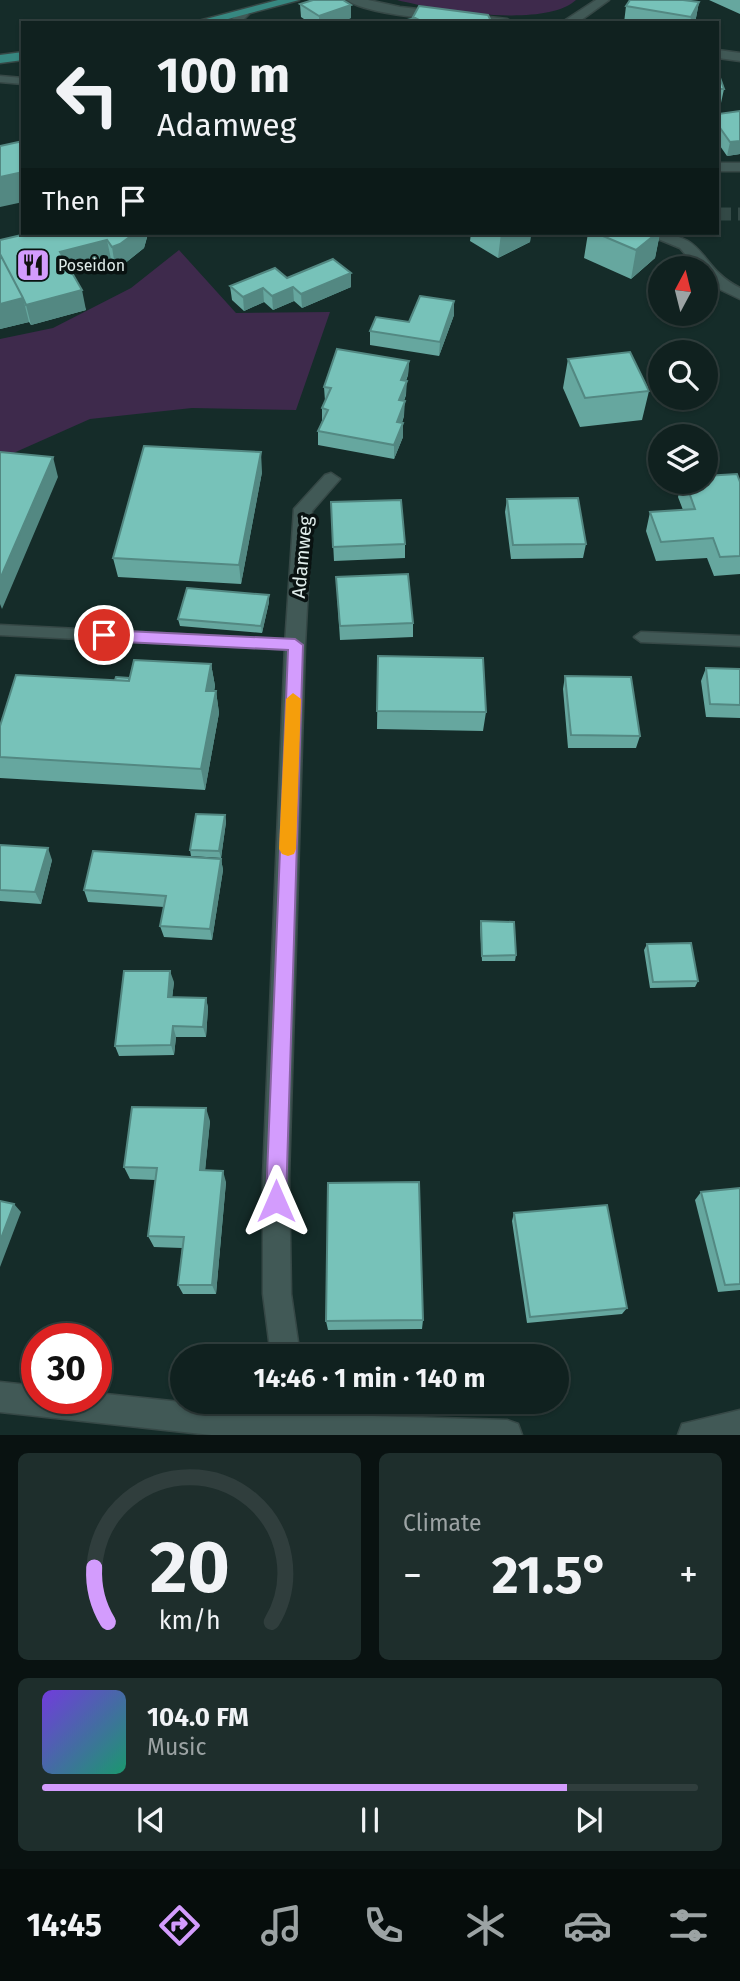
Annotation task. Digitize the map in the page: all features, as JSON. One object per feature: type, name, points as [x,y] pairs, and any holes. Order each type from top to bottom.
[{"type":"main road","points":[[213,21],[238,18],[293,0]]},
{"type":"main road","points":[[0,46],[21,43]]},
{"type":"main road","points":[[0,59],[21,56]]},
{"type":"street","points":[[353,0],[391,10],[489,21]]},
{"type":"street","points":[[571,21],[603,0]]},
{"type":"street","points":[[719,54],[740,57]]},
{"type":"street","points":[[719,167],[740,167]]},
{"type":"street","points":[[661,235],[691,246],[697,256]]},
{"type":"street","points":[[718,283],[740,294]]},
{"type":"street","name":"Adamweg","points":[[284,1344],[278,1294],[276,1178],[295,645],[303,509],[331,479]]},
{"type":"street","points":[[0,1397],[291,1415],[508,1435]]},
{"type":"street","points":[[693,1435],[740,1425]]},
{"type":"lane","points":[[0,79],[21,81]]},
{"type":"lane","points":[[0,630],[295,645]]},
{"type":"lane","points":[[640,637],[740,641]]},
{"type":"shaded area","points":[[397,0],[576,0],[561,9],[540,14],[489,15]]},
{"type":"shaded area","points":[[179,250],[236,313],[330,312],[296,410],[192,408],[90,419],[0,459],[0,339],[53,328],[131,288]]},
{"type":"building","points":[[313,0],[343,0],[351,5],[319,16],[300,4]]},
{"type":"building","points":[[630,0],[699,2],[691,17],[626,6]]},
{"type":"building","points":[[419,6],[488,15],[491,21],[421,21],[412,19]]},
{"type":"building","points":[[719,75],[724,89],[719,89]]},
{"type":"building","points":[[740,111],[740,141],[730,142],[719,126],[719,114]]},
{"type":"building","points":[[21,141],[21,172],[0,177],[0,146]]},
{"type":"building","points":[[21,235],[132,235],[112,247],[107,240],[60,252],[82,290],[26,305],[0,254],[0,240]]},
{"type":"building","points":[[601,235],[655,235],[636,250]]},
{"type":"building","points":[[0,254],[23,298],[0,304]]},
{"type":"building","points":[[333,259],[351,273],[301,294],[293,287],[272,296],[263,288],[243,297],[230,286],[275,268],[287,278]]},
{"type":"building","points":[[420,296],[454,301],[440,342],[370,331],[376,317],[409,322]]},
{"type":"building","points":[[337,349],[409,361],[401,380],[407,381],[399,400],[405,401],[397,422],[403,423],[394,445],[318,431],[328,410],[322,408],[331,388],[324,387]]},
{"type":"building","points":[[630,352],[648,391],[585,398],[568,359]]},
{"type":"building","points":[[144,446],[261,452],[239,565],[113,558]]},
{"type":"building","points":[[0,452],[53,457],[0,579]]},
{"type":"building","points":[[737,474],[740,482],[740,556],[720,557],[713,538],[661,542],[650,512],[695,509],[690,494],[718,494],[718,475]]},
{"type":"building","points":[[578,498],[586,544],[513,545],[507,499]]},
{"type":"building","points":[[401,500],[405,544],[333,547],[331,502]]},
{"type":"building","points":[[408,574],[413,623],[340,626],[336,577]]},
{"type":"building","points":[[187,588],[269,595],[261,626],[178,619]]},
{"type":"building","points":[[378,656],[483,658],[486,712],[377,711]]},
{"type":"building","points":[[134,660],[211,664],[206,691],[216,691],[201,769],[0,757],[0,726],[16,675],[129,681]]},
{"type":"building","points":[[706,668],[740,669],[740,705],[710,704]]},
{"type":"building","points":[[565,676],[631,677],[640,736],[571,735]]},
{"type":"building","points":[[116,677],[129,678],[129,681],[115,680]]},
{"type":"building","points":[[196,814],[225,815],[219,851],[190,850]]},
{"type":"building","points":[[0,845],[48,848],[35,892],[0,890]]},
{"type":"building","points":[[93,851],[221,859],[210,929],[160,926],[166,896],[84,890]]},
{"type":"building","points":[[481,921],[514,922],[516,955],[482,956]]},
{"type":"building","points":[[691,943],[698,981],[653,982],[647,944]]},
{"type":"building","points":[[124,971],[170,971],[168,997],[206,998],[203,1027],[173,1026],[171,1045],[115,1046]]},
{"type":"building","points":[[132,1107],[206,1108],[200,1170],[223,1171],[212,1285],[178,1285],[184,1237],[148,1236],[157,1168],[124,1167]]},
{"type":"building","points":[[419,1182],[423,1320],[326,1321],[328,1183]]},
{"type":"building","points":[[740,1188],[740,1284],[725,1285],[701,1192]]},
{"type":"building","points":[[0,1201],[14,1204],[0,1241]]},
{"type":"building","points":[[607,1205],[627,1308],[530,1317],[514,1213]]},
{"type":"tunnel","points":[[719,214],[740,214]]},
{"type":"slow traffic","points":[[288,849],[293,699]]},
{"type":"place","name":"Poseidon","points":[[33,265]]},
{"type":"route","points":[[104,635],[295,645],[276,1201]]}]
